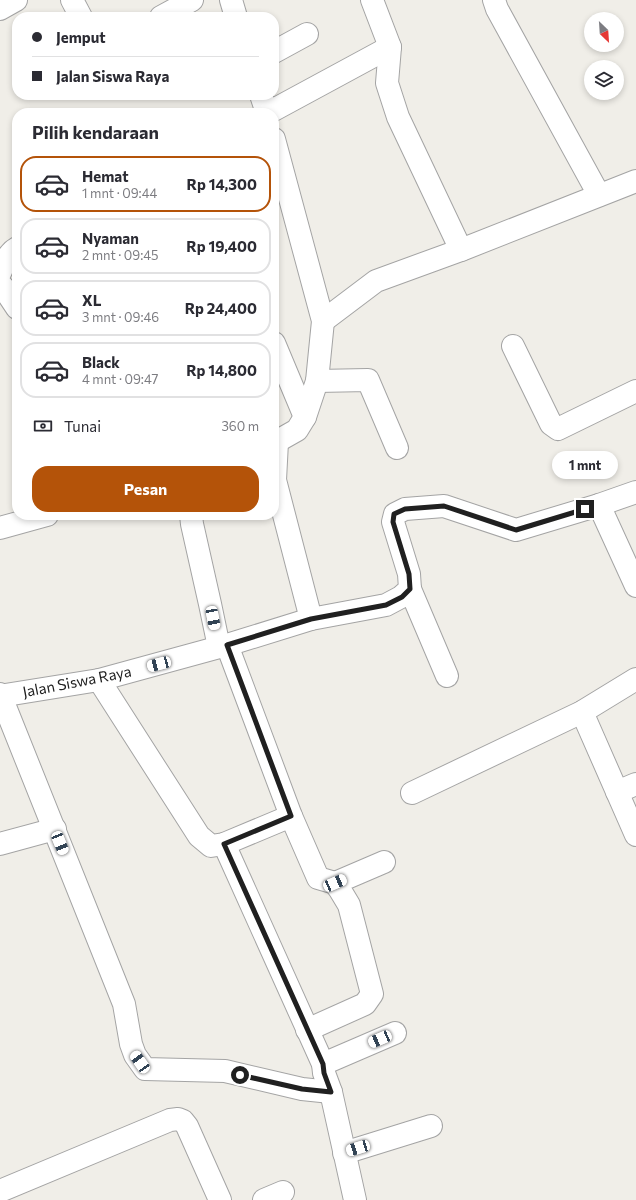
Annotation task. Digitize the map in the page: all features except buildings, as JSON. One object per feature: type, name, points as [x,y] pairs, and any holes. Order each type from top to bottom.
[{"type":"street","points":[[0,8],[16,0]]},
{"type":"street","points":[[72,0],[78,12]]},
{"type":"street","points":[[170,12],[192,0]]},
{"type":"street","points":[[231,0],[235,12]]},
{"type":"street","points":[[372,0],[390,47],[387,83],[398,117],[461,250]]},
{"type":"street","points":[[494,0],[501,16],[599,195]]},
{"type":"street","points":[[279,49],[307,34]]},
{"type":"street","points":[[277,108],[390,47]]},
{"type":"street","points":[[279,177],[283,207],[323,321],[317,381],[305,417],[297,430],[279,441]]},
{"type":"street","points":[[323,321],[376,281],[461,250],[599,195],[635,183]]},
{"type":"street","points":[[0,273],[8,255],[12,252]]},
{"type":"street","points":[[0,286],[3,287],[12,300]]},
{"type":"street","points":[[513,346],[551,424],[558,429],[636,391]]},
{"type":"street","points":[[279,355],[305,417]]},
{"type":"street","points":[[317,381],[368,380],[397,448]]},
{"type":"street","points":[[447,676],[410,589],[409,574],[393,522],[394,514],[405,509],[444,506],[516,530],[599,505],[636,492]]},
{"type":"street","points":[[279,495],[311,619]]},
{"type":"street","points":[[599,505],[636,586]]},
{"type":"street","points":[[0,528],[29,520]]},
{"type":"street","points":[[192,520],[210,604],[223,646],[291,816],[318,878],[335,883],[349,905],[372,994],[365,1004],[307,1030]]},
{"type":"street","name":"Jalan Siswa Raya","points":[[0,695],[99,680],[223,646],[311,619],[386,605],[402,597],[410,589]]},
{"type":"street","points":[[412,793],[582,712],[636,679]]},
{"type":"street","points":[[99,680],[199,836],[211,846],[224,844],[291,816]]},
{"type":"street","points":[[0,695],[124,1004],[131,1044],[135,1054],[145,1069],[225,1071],[302,1089],[331,1092]]},
{"type":"street","points":[[582,712],[626,788],[636,835]]},
{"type":"street","points":[[0,844],[55,829]]},
{"type":"street","points":[[224,844],[323,1064],[324,1073],[331,1092],[355,1200]]},
{"type":"street","points":[[335,883],[384,862]]},
{"type":"street","points":[[323,1064],[395,1033]]},
{"type":"street","points":[[0,1191],[170,1120],[178,1119],[183,1121],[187,1126],[220,1200]]},
{"type":"street","points":[[344,1153],[431,1126]]},
{"type":"route","points":[[240,1075],[302,1089],[331,1092],[324,1073],[323,1064],[224,844],[291,816],[227,645],[311,619],[386,605],[402,597],[410,589],[409,574],[393,522],[394,514],[405,509],[444,506],[516,530],[585,509]]}]
